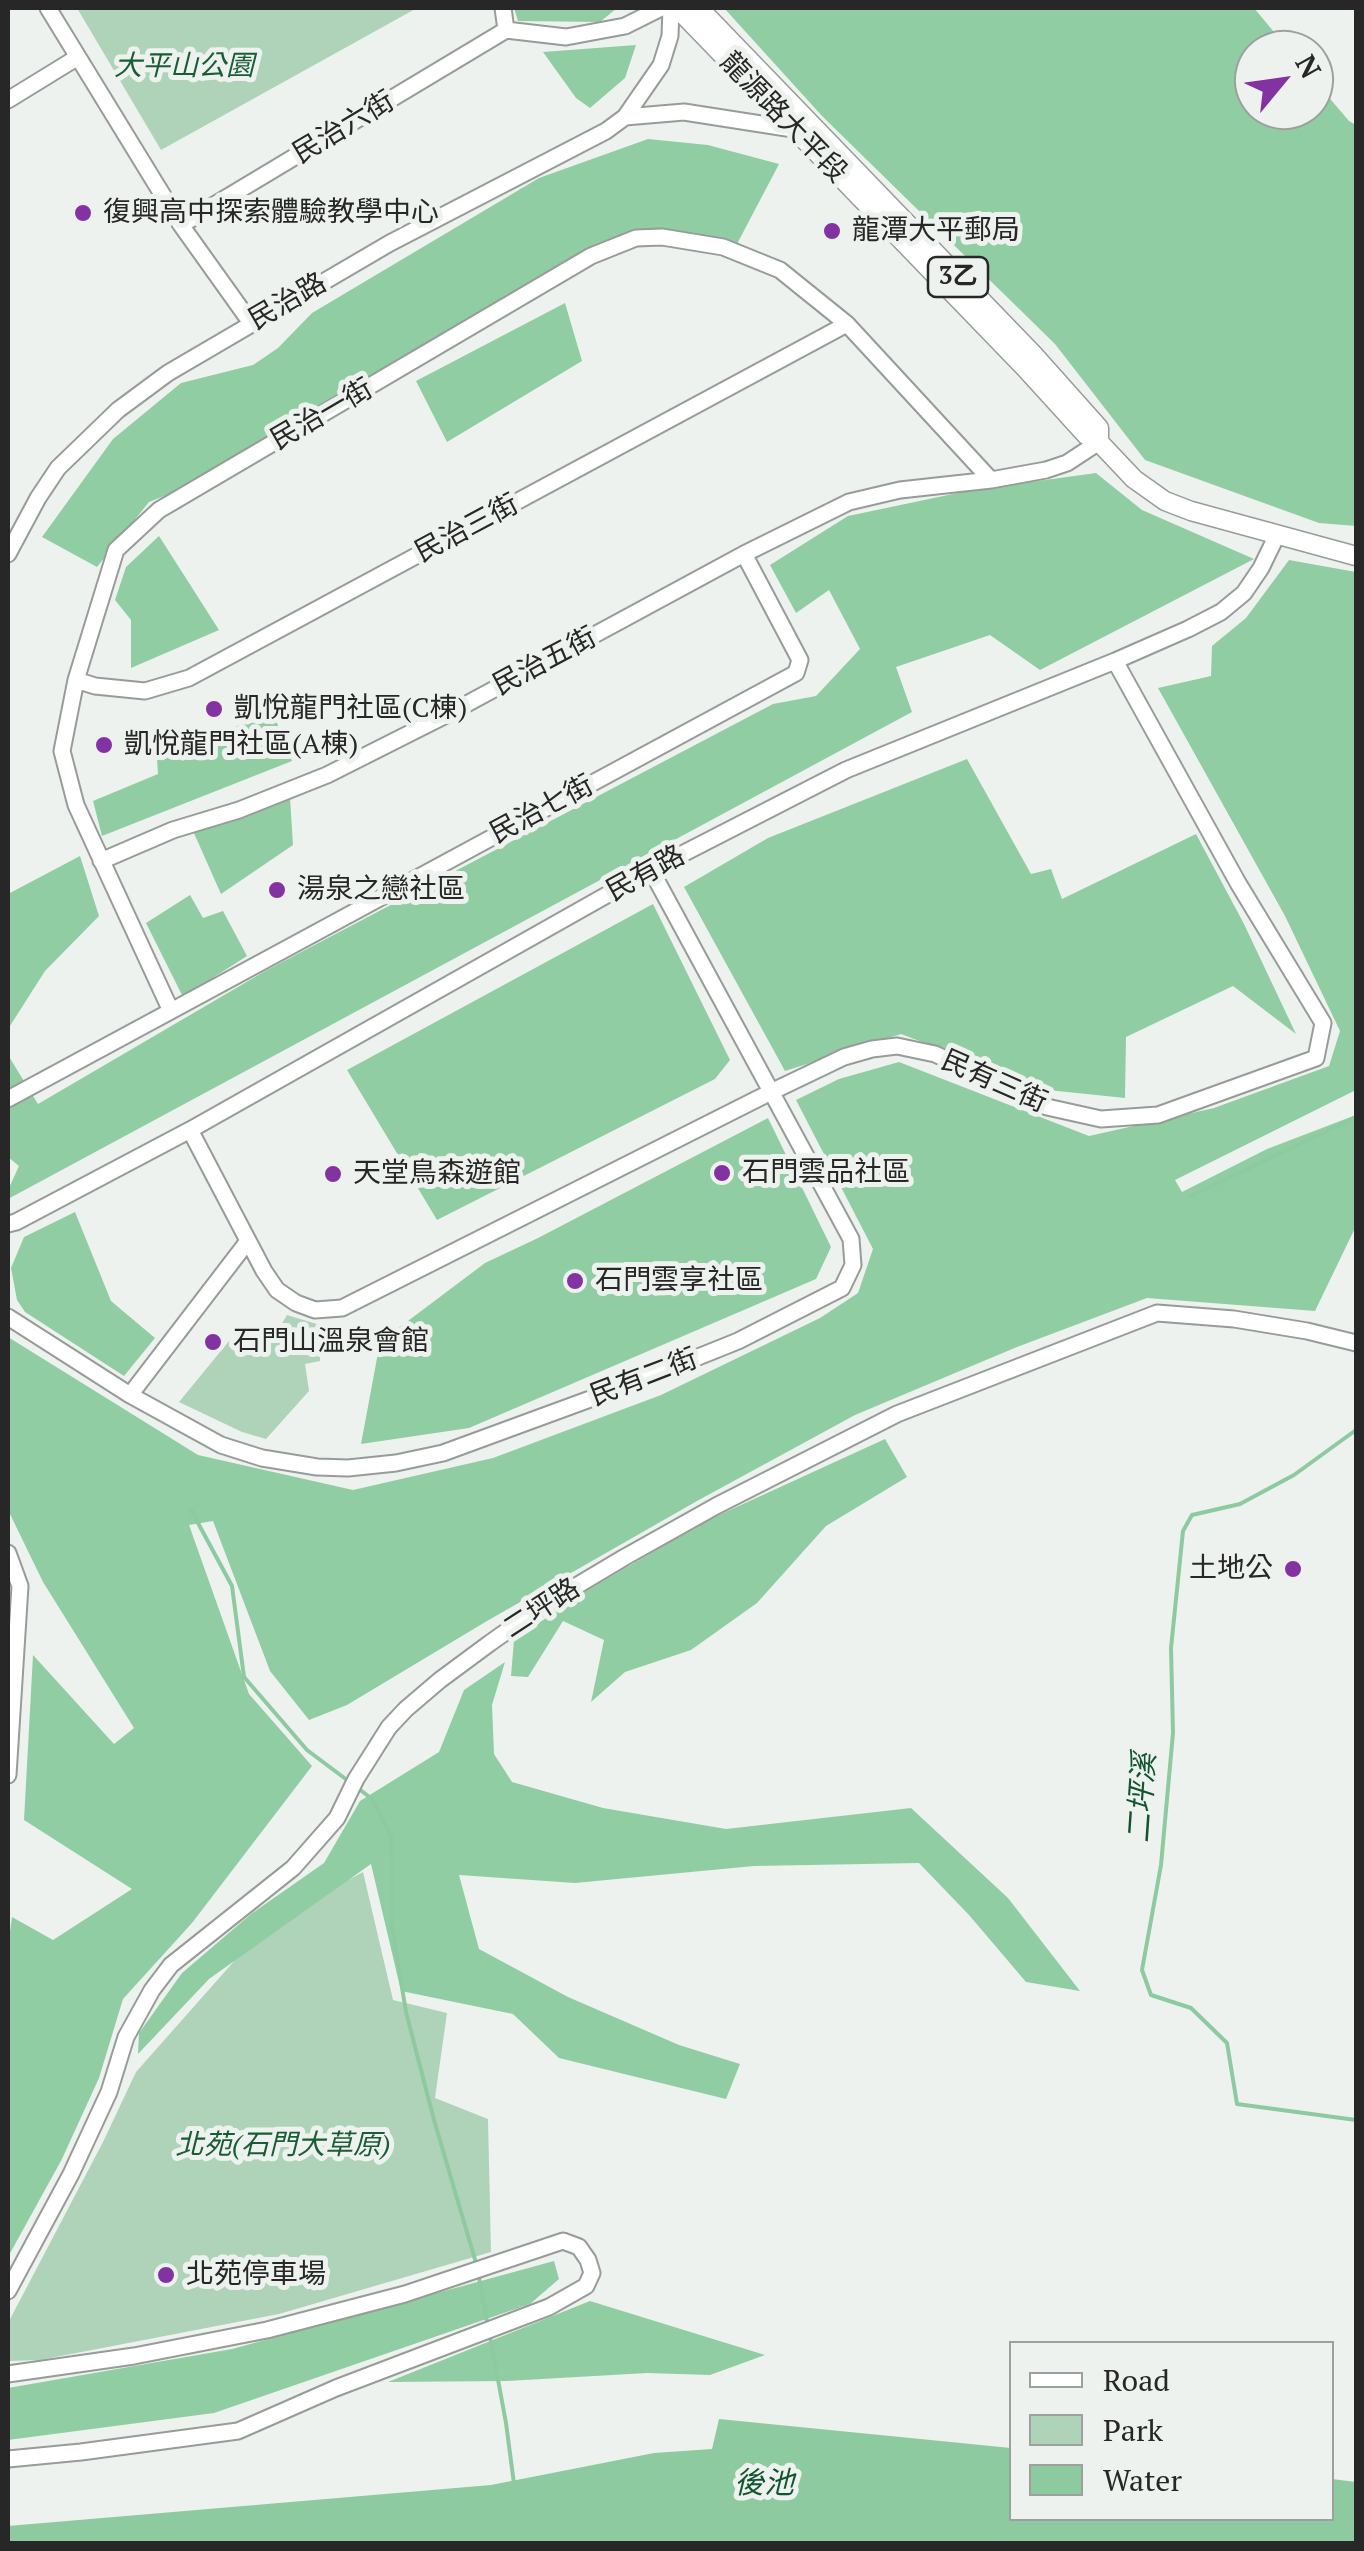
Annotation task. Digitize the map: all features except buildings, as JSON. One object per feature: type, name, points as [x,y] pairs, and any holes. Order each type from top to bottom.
[{"type":"main road","name":"龍源路大平段","points":[[674,8],[799,124],[1033,354],[1099,428],[1099,442],[1134,479],[1190,511],[1356,556]]},
{"type":"main road","name":"龍源路大平段","points":[[700,8],[799,124]]},
{"type":"street","points":[[48,8],[182,225],[251,322]]},
{"type":"street","points":[[502,8],[506,30],[566,37],[626,26],[661,8]]},
{"type":"street","points":[[625,117],[661,65],[674,8]]},
{"type":"street","name":"民治六街","points":[[182,225],[506,30]]},
{"type":"street","points":[[8,100],[78,57]]},
{"type":"street","points":[[625,117],[684,112],[799,124]]},
{"type":"street","name":"民治路","points":[[8,554],[58,468],[118,410],[168,373],[390,244],[606,132],[625,117]]},
{"type":"street","name":"民治一街","points":[[171,1011],[76,805],[62,751],[76,680],[116,550],[159,510],[591,256],[636,238],[662,237],[722,247],[780,270],[846,324],[991,480]]},
{"type":"street","name":"民治三街","points":[[76,680],[145,692],[189,678],[846,324]]},
{"type":"street","points":[[991,480],[1067,463],[1099,442]]},
{"type":"street","name":"民治五街","points":[[100,861],[328,775],[848,502],[900,490],[991,480]]},
{"type":"street","name":"民有路","points":[[10,1227],[652,870],[846,770],[1116,660],[1221,612],[1244,593],[1262,568],[1277,536]]},
{"type":"street","name":"民治七街","points":[[171,1011],[796,673],[800,660],[744,554]]},
{"type":"street","name":"民有三街","points":[[190,1130],[276,1290],[315,1310],[342,1308],[844,1057],[872,1049],[897,1046],[935,1054],[1046,1107],[1100,1119],[1158,1115],[1316,1058],[1322,1023],[1238,883],[1116,660]]},
{"type":"street","name":"民有二街","points":[[8,1317],[130,1394],[221,1445],[262,1458],[348,1468],[443,1453],[738,1341],[842,1288],[853,1265],[851,1238],[652,870]]},
{"type":"street","points":[[8,1099],[171,1011]]},
{"type":"street","points":[[130,1394],[248,1242]]},
{"type":"street","name":"二坪路","points":[[8,2291],[71,2174],[109,2092],[126,2037],[152,1990],[171,1966],[275,1884],[306,1854],[337,1818],[376,1744],[406,1709],[502,1634],[640,1548],[897,1414],[1157,1313],[1234,1319],[1356,1342]]},
{"type":"street","points":[[8,1553],[14,1589],[8,1775]]},
{"type":"street","points":[[8,2374],[134,2356],[267,2330],[405,2294],[563,2241],[579,2247],[592,2273],[586,2286],[548,2307],[238,2430],[8,2460]]},
{"type":"green space","name":"大平山公園","points":[[77,8],[417,8],[161,150]]},
{"type":"green space","points":[[287,1315],[320,1325],[320,1361],[305,1364],[309,1391],[266,1439],[179,1402],[229,1341],[234,1344],[249,1324],[274,1337]]},
{"type":"green space","name":"北苑(石門大草原)","points":[[363,1872],[393,2000],[447,2013],[435,2098],[488,2119],[491,2252],[279,2314],[40,2360],[8,2361],[8,2323],[136,2072],[267,1924]]},
{"type":"shaded area","points":[[514,8],[617,8],[600,22],[518,21]]},
{"type":"shaded area","points":[[724,8],[1254,8],[1272,30],[1234,30],[1234,130],[1334,130],[1334,103],[1356,125],[1356,526],[1319,523],[1145,460],[1055,344],[822,116]]},
{"type":"shaded area","points":[[636,45],[625,78],[590,108],[576,98],[543,52]]},
{"type":"shaded area","points":[[648,139],[708,145],[779,164],[737,244],[647,234],[501,306],[187,487],[149,502],[97,567],[42,537],[113,439],[181,383],[253,365],[278,348],[312,313],[539,178]]},
{"type":"shaded area","points":[[565,303],[582,361],[447,442],[416,381]]},
{"type":"shaded area","points":[[1096,473],[1142,510],[1254,559],[1040,670],[990,635],[896,667],[912,712],[8,1199],[19,1166],[8,1157],[8,1055],[38,1104],[267,970],[773,704],[816,696],[860,649],[829,590],[796,613],[770,565],[848,516],[972,490]]},
{"type":"shaded area","points":[[159,536],[219,630],[131,668],[131,620],[115,600],[126,567]]},
{"type":"shaded area","points":[[1289,560],[1356,572],[1356,1090],[1175,1180],[1182,1192],[1267,1149],[1356,1115],[1356,1226],[1315,1311],[1147,1298],[1017,1347],[855,1415],[697,1501],[347,1705],[309,1720],[270,1671],[213,1521],[189,1525],[249,1694],[312,1766],[192,1923],[123,1999],[99,2078],[62,2159],[8,2257],[8,1946],[12,1917],[53,1940],[132,1889],[24,1820],[33,1655],[114,1744],[134,1728],[43,1582],[8,1510],[8,1337],[198,1455],[353,1490],[493,1458],[661,1395],[820,1318],[858,1293],[873,1249],[796,1100],[839,1079],[899,1062],[1089,1136],[1214,1108],[1329,1066],[1340,1031],[1285,916],[1158,688],[1211,676],[1212,646],[1246,618]]},
{"type":"shaded area","points":[[275,718],[292,761],[102,836],[93,801],[158,774],[156,743]]},
{"type":"shaded area","points":[[967,759],[1031,874],[1051,869],[1062,899],[1196,834],[1296,1034],[1233,986],[1126,1037],[1125,1098],[1048,1090],[901,1034],[785,1071],[684,887],[768,838]]},
{"type":"shaded area","points":[[290,798],[293,845],[221,894],[193,831]]},
{"type":"shaded area","points":[[80,856],[99,916],[45,971],[8,1029],[8,894]]},
{"type":"shaded area","points":[[190,895],[203,918],[223,911],[247,956],[183,997],[146,923]]},
{"type":"shaded area","points":[[653,904],[730,1060],[715,1079],[437,1220],[347,1070]]},
{"type":"shaded area","points":[[768,1118],[831,1247],[816,1279],[469,1428],[361,1444],[380,1342],[485,1263]]},
{"type":"shaded area","points":[[75,1212],[111,1301],[155,1338],[124,1376],[25,1312],[17,1300],[11,1268],[24,1237]]},
{"type":"shaded area","points":[[885,1439],[907,1477],[826,1526],[757,1603],[691,1650],[625,1672],[591,1702],[604,1640],[563,1621],[528,1677],[511,1676],[514,1640],[581,1594],[706,1521]]},
{"type":"shaded area","points":[[505,1662],[492,1705],[494,1754],[512,1782],[603,1808],[726,1829],[911,1808],[1008,1898],[1080,1991],[1026,1982],[919,1863],[754,1866],[575,1883],[459,1875],[479,1949],[568,1997],[679,2045],[740,2064],[726,2099],[559,2058],[513,2014],[401,1991],[371,1864],[209,1979],[138,2054],[139,2033],[182,1973],[251,1914],[324,1863],[360,1801],[439,1752],[464,1690]]},
{"type":"shaded area","points":[[554,2261],[559,2279],[530,2304],[214,2413],[8,2440],[8,2388],[232,2349]]},
{"type":"shaded area","points":[[590,2301],[765,2355],[710,2375],[647,2373],[507,2381],[388,2382]]},
{"type":"water","name":"後池","points":[[719,2419],[1009,2448],[1009,2521],[1334,2521],[1334,2479],[1356,2482],[1356,2543],[8,2543],[8,2526],[491,2485],[654,2453],[712,2449]]},
{"type":"waterway","points":[[1191,1196],[1356,1117]]},
{"type":"waterway","name":"二坪溪","points":[[1356,1430],[1294,1475],[1240,1504],[1192,1515],[1183,1531],[1171,1648],[1173,1733],[1161,1865],[1142,1970],[1151,1995],[1191,2008],[1227,2043],[1237,2104],[1356,2120]]},
{"type":"waterway","points":[[191,1510],[232,1586],[244,1677],[307,1750],[351,1783]]},
{"type":"waterway","points":[[359,1789],[372,1799],[391,1837],[392,1926],[406,2012],[476,2263]]},
{"type":"waterway","points":[[478,2272],[488,2327]]},
{"type":"waterway","points":[[490,2336],[514,2484]]},
{"type":"place","name":"復興高中探索體驗教學中心","points":[[83,213]]},
{"type":"place","name":"龍潭大平郵局","points":[[832,231]]},
{"type":"place","name":"凱悅龍門社區(C棟)","points":[[214,709]]},
{"type":"place","name":"凱悅龍門社區(A棟)","points":[[104,745]]},
{"type":"place","name":"湯泉之戀社區","points":[[277,890]]},
{"type":"place","name":"石門雲品社區","points":[[722,1173]]},
{"type":"place","name":"天堂鳥森遊館","points":[[333,1174]]},
{"type":"place","name":"石門雲享社區","points":[[575,1281]]},
{"type":"place","name":"石門山溫泉會館","points":[[213,1342]]},
{"type":"place","name":"土地公","points":[[1293,1569]]},
{"type":"place","name":"北苑停車場","points":[[166,2275]]}]
